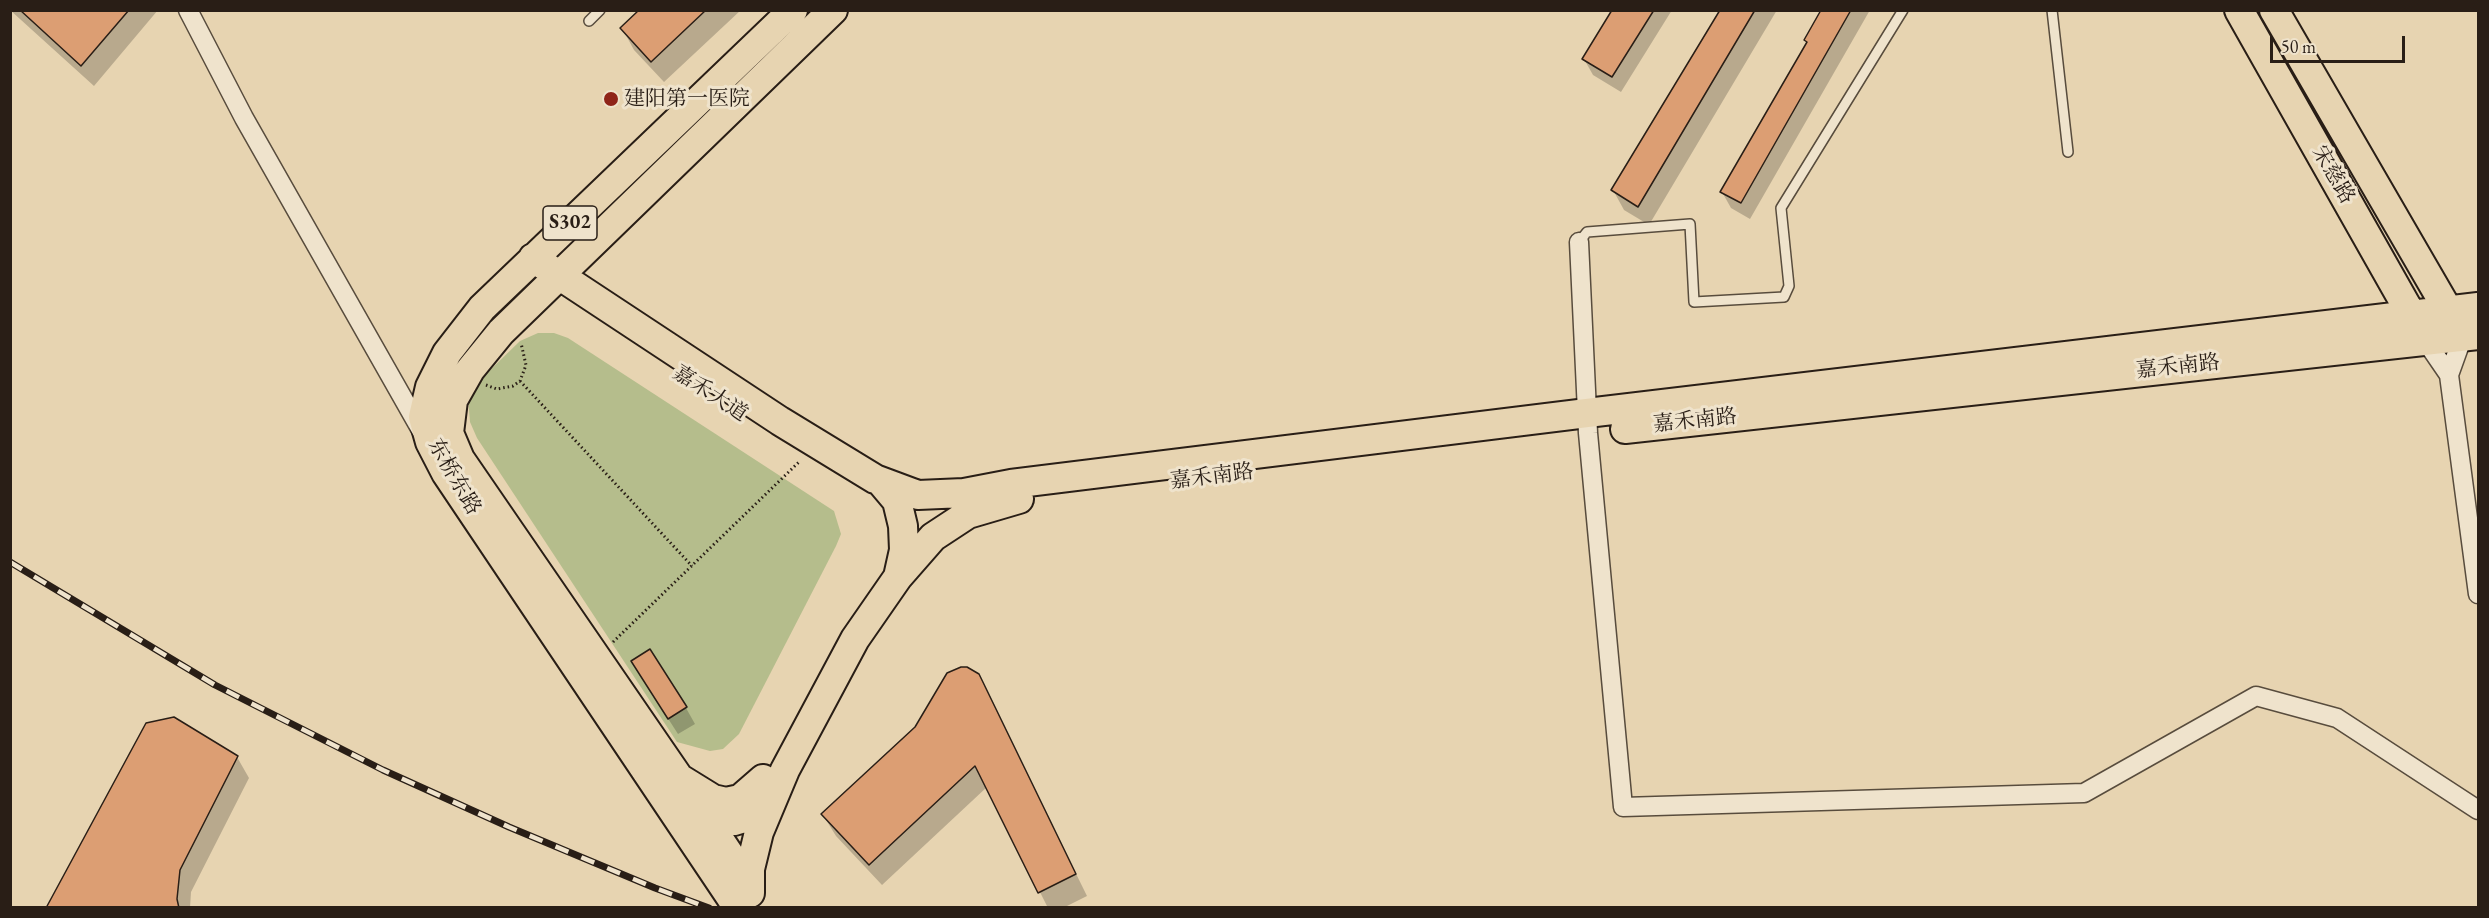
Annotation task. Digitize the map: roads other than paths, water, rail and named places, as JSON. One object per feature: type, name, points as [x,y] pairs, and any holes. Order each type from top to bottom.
[{"type":"main road","name":"东桥东路","points":[[746,903],[670,785],[446,473],[430,442],[423,417],[429,387],[447,352],[482,308],[793,10]]},
{"type":"main road","name":"东桥东路","points":[[670,785],[597,658],[460,459],[449,433],[453,400],[470,370],[501,332],[833,10]]},
{"type":"main road","name":"宋慈路","points":[[2239,10],[2419,328]]},
{"type":"main road","name":"宋慈路","points":[[2274,10],[2448,310],[2471,335]]},
{"type":"main road","name":"嘉禾大道","points":[[527,264],[805,456],[907,503]]},
{"type":"main road","name":"嘉禾大道","points":[[551,281],[780,422],[876,489]]},
{"type":"main road","points":[[2419,328],[2448,310],[2478,307]]},
{"type":"main road","points":[[2419,328],[2471,335]]},
{"type":"main road","name":"嘉禾南路","points":[[966,504],[1006,494],[1011,500],[1587,423],[2419,328]]},
{"type":"main road","points":[[876,489],[887,529],[888,574]]},
{"type":"main road","points":[[907,503],[951,510],[1006,494]]},
{"type":"main road","points":[[907,503],[966,504]]},
{"type":"main road","points":[[904,541],[903,525],[907,503]]},
{"type":"main road","points":[[888,574],[904,541],[942,505],[966,504]]},
{"type":"main road","points":[[746,903],[750,869],[781,743],[859,601],[933,537],[966,504]]},
{"type":"main road","points":[[670,785],[726,802],[740,799],[770,785]]},
{"type":"main road","points":[[670,785],[703,814],[713,819],[734,821],[747,817]]},
{"type":"main road","points":[[746,903],[731,882],[733,860],[747,817],[770,785]]},
{"type":"main road","points":[[703,814],[733,860]]},
{"type":"street","points":[[188,10],[244,118],[446,473]]},
{"type":"street","points":[[1579,242],[1587,423],[1623,807],[2084,792],[2256,696],[2337,718],[2478,810]]},
{"type":"street","points":[[2419,328],[2450,375],[2478,594]]},
{"type":"street","points":[[2450,375],[2471,335]]},
{"type":"lane","points":[[589,21],[600,10]]},
{"type":"lane","points":[[1579,242],[1587,232],[1690,224],[1695,302],[1784,297],[1789,286],[1781,208],[1903,10]]},
{"type":"lane","points":[[2052,10],[2068,152]]},
{"type":"railway","points":[[10,562],[215,685],[383,770],[509,827],[709,908]]},
{"type":"place","name":"建阳第一医院","points":[[611,99]]}]
